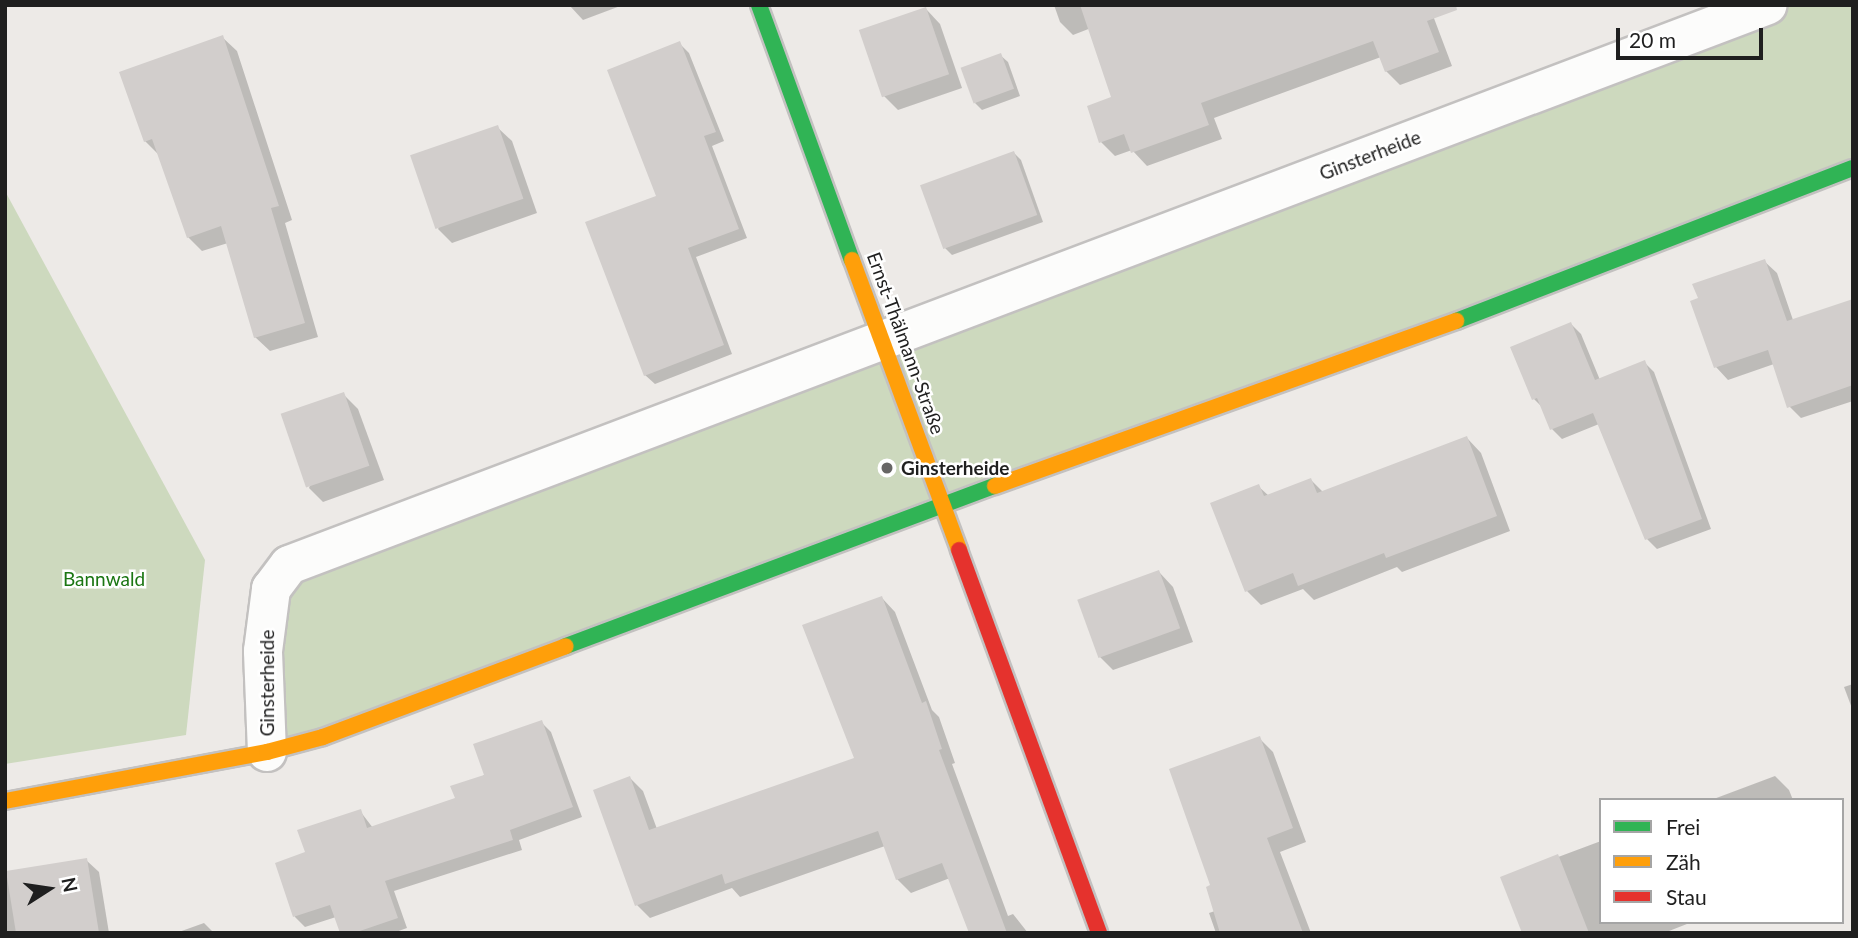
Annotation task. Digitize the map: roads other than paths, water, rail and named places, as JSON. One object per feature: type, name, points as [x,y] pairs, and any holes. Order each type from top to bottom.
[{"type":"street","name":"Ernst-Thälmann-Straße","points":[[759,5],[1099,933]]},
{"type":"street","name":"Ginsterheide","points":[[267,752],[263,652],[271,589],[289,565],[882,338],[1769,5]]},
{"type":"street","name":"Ginsterheide","points":[[5,801],[267,752],[346,729],[943,504],[1457,321],[1853,168]]},
{"type":"place","name":"Ginsterheide","points":[[887,468]]},
{"type":"park label","name":"Bannwald","points":[[104,579]]}]
